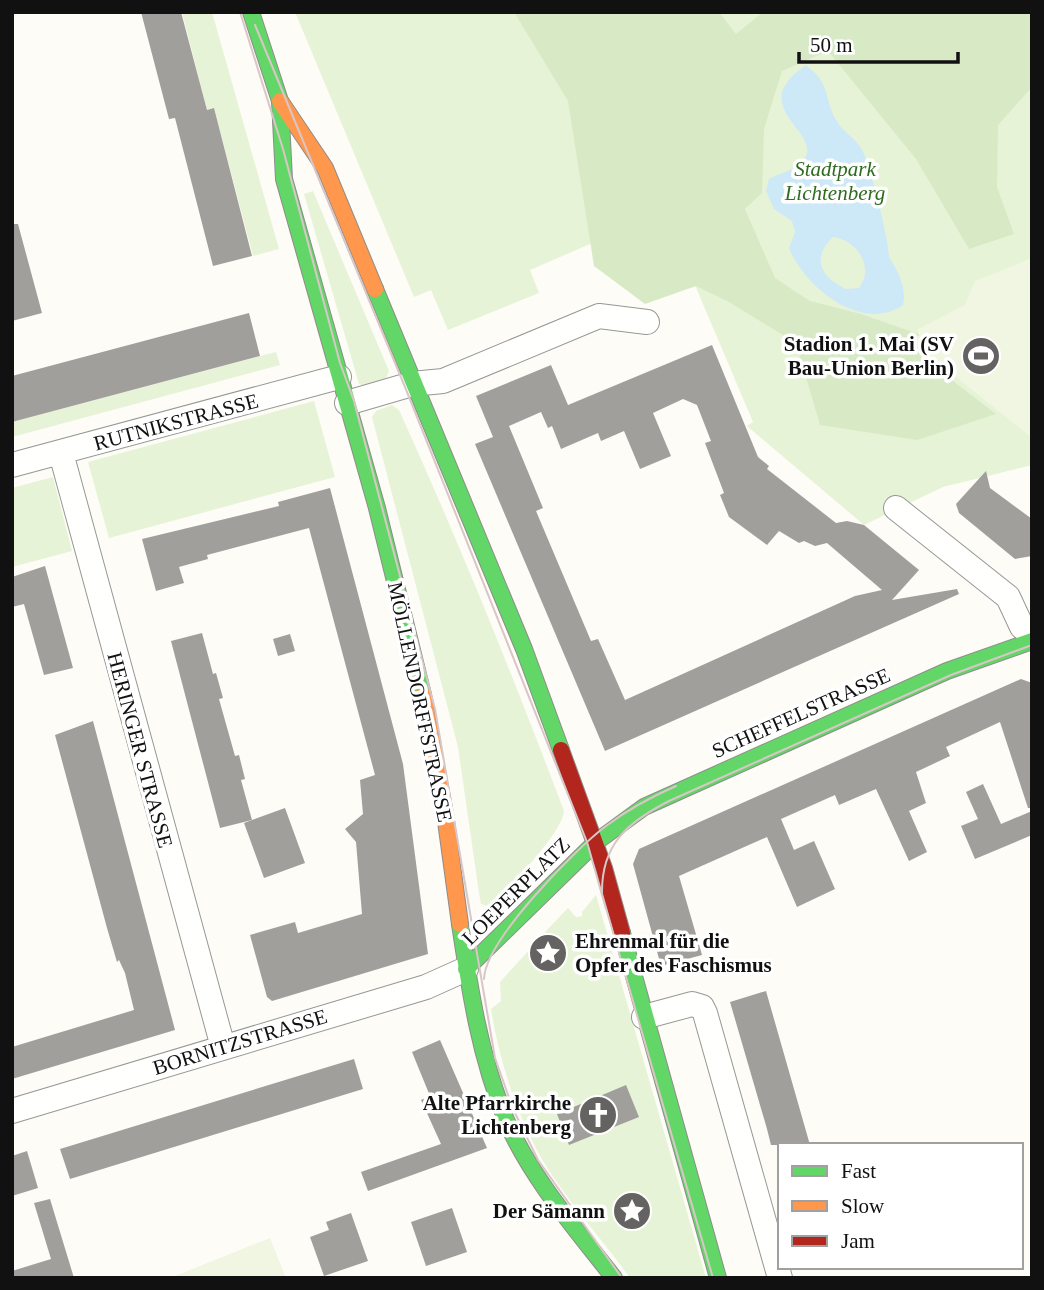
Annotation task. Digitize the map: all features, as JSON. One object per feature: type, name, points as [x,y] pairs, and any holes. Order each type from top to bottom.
[{"type":"main road","name":"MÖLLENDORFFSTRASSE","points":[[251,12],[280,101],[284,179],[347,403],[420,681],[444,814],[473,1015],[506,1120],[520,1148],[563,1213],[614,1278]]},
{"type":"main road","name":"MÖLLENDORFFSTRASSE","points":[[280,101],[325,168],[412,384],[524,649],[596,842],[718,1278]]},
{"type":"main road","name":"SCHEFFELSTRASSE","points":[[596,842],[668,795],[947,671],[1032,641]]},
{"type":"main road","name":"LOEPERPLATZ","points":[[466,969],[596,842]]},
{"type":"street","points":[[347,403],[412,384],[443,380],[599,316],[647,322]]},
{"type":"street","name":"RUTNIKSTRASSE","points":[[12,465],[339,377]]},
{"type":"street","name":"HERINGER STRASSE","points":[[61,453],[223,1047]]},
{"type":"street","points":[[895,508],[1008,597],[1023,627],[1032,634]]},
{"type":"street","name":"BORNITZSTRASSE","points":[[12,1111],[426,987],[466,969]]},
{"type":"street","points":[[643,1017],[692,1004],[702,1007],[780,1278]]},
{"type":"green space","points":[[182,12],[212,12],[279,249],[253,256],[214,108],[207,110]]},
{"type":"green space","name":"Stadtpark Lichtenberg","points":[[295,12],[1032,12],[1032,465],[943,487],[864,525],[747,426],[753,422],[664,212],[530,270],[539,293],[448,330],[431,290],[414,297]]},
{"type":"green space","points":[[514,12],[719,12],[736,34],[763,12],[1032,12],[1032,87],[998,125],[997,187],[1014,234],[969,249],[916,159],[828,51],[782,71],[764,129],[762,193],[745,209],[775,278],[810,301],[861,314],[936,340],[948,377],[996,414],[917,440],[820,425],[796,343],[729,302],[696,286],[645,304],[594,266],[568,101]]},
{"type":"green space","points":[[313,191],[389,371],[386,378],[365,386],[359,384],[304,194]]},
{"type":"green space","name":"Stadion 1. Mai (SV Bau-Union Berlin)","points":[[1032,258],[1032,438],[909,339],[919,336],[918,329],[965,305],[975,281]]},
{"type":"green space","points":[[276,352],[280,365],[12,437],[12,422]]},
{"type":"green space","points":[[314,401],[335,477],[109,538],[88,462]]},
{"type":"green space","points":[[392,405],[399,410],[464,559],[564,811],[555,832],[520,876],[488,906],[481,904],[458,747],[372,417],[376,411]]},
{"type":"green space","points":[[53,477],[72,551],[12,567],[12,488]]},
{"type":"green space","points":[[596,895],[706,1278],[630,1278],[543,1161],[517,1107],[504,1068],[491,1009],[501,1001],[500,982],[540,938],[542,944],[537,950],[540,961],[555,960],[554,947],[548,942],[545,932],[568,908],[576,917],[582,916],[582,912]]},
{"type":"green space","points":[[270,1238],[286,1278],[170,1278]]},
{"type":"water","points":[[806,65],[814,72],[823,85],[838,124],[861,148],[878,202],[889,257],[903,286],[903,305],[887,312],[870,314],[852,310],[821,290],[796,263],[789,248],[795,232],[792,221],[774,209],[766,191],[769,179],[799,165],[807,154],[806,143],[784,109],[782,96],[788,81]],"holes":[[[833,237],[842,239],[856,249],[864,263],[865,272],[859,288],[846,289],[837,284],[830,279],[822,266],[822,252],[826,245]]]},
{"type":"building","points":[[141,12],[181,12],[207,110],[214,108],[252,256],[213,266],[175,118],[169,119]]},
{"type":"building","points":[[12,224],[18,224],[42,313],[12,321]]},
{"type":"building","points":[[249,313],[260,356],[12,422],[12,376]]},
{"type":"building","points":[[712,345],[758,457],[769,466],[767,469],[836,523],[847,521],[864,525],[919,570],[892,600],[957,589],[959,594],[605,751],[475,444],[493,437],[476,396],[551,365],[568,405]],"holes":[[[683,399],[697,405],[711,441],[705,443],[724,493],[720,495],[729,517],[767,545],[779,531],[799,543],[804,541],[815,546],[827,543],[882,590],[855,596],[625,700],[598,639],[591,641],[536,511],[543,508],[509,426],[541,412],[548,428],[552,426],[561,449],[598,433],[601,441],[624,431],[640,469],[671,456],[653,413]]]},
{"type":"building","points":[[986,471],[990,488],[1032,519],[1032,556],[1015,559],[959,513],[956,504]]},
{"type":"building","points":[[330,488],[403,764],[428,954],[272,1001],[267,997],[250,935],[295,922],[298,933],[362,914],[356,842],[345,829],[363,814],[360,780],[375,775],[309,528],[207,555],[208,559],[179,567],[184,583],[156,591],[142,539],[279,506],[278,502]]},
{"type":"building","points":[[45,566],[73,668],[44,675],[24,604],[12,607],[12,577]]},
{"type":"building","points":[[202,633],[213,674],[216,673],[223,698],[219,699],[235,756],[239,755],[245,779],[241,780],[252,820],[220,828],[171,641]]},
{"type":"building","points":[[290,634],[295,651],[278,656],[273,639]]},
{"type":"building","points":[[1021,679],[1032,683],[1032,808],[1028,808],[1000,722],[946,747],[950,756],[916,772],[926,803],[909,811],[927,852],[909,861],[876,789],[839,805],[835,795],[781,819],[794,850],[814,841],[835,889],[797,907],[767,837],[679,876],[702,955],[661,966],[633,864],[639,849]]},
{"type":"building","points":[[93,721],[175,1030],[12,1079],[12,1047],[134,1010],[125,973],[119,960],[117,962],[107,928],[55,735]]},
{"type":"building","points":[[983,784],[1001,824],[1032,811],[1032,835],[975,859],[961,826],[978,819],[966,792]]},
{"type":"building","points":[[285,808],[305,863],[264,878],[244,823]]},
{"type":"building","points":[[766,991],[809,1143],[771,1145],[730,1002]]},
{"type":"building","points":[[440,1040],[487,1148],[368,1191],[361,1172],[441,1144],[421,1100],[430,1096],[412,1052]]},
{"type":"building","points":[[354,1059],[363,1089],[70,1179],[60,1149]]},
{"type":"building","name":"Alte Pfarrkirche Lichtenberg","points":[[626,1085],[639,1117],[569,1145],[557,1114]]},
{"type":"building","points":[[27,1151],[38,1188],[12,1196],[12,1156]]},
{"type":"building","points":[[50,1199],[74,1278],[12,1278],[12,1271],[51,1259],[34,1203]]},
{"type":"building","points":[[452,1208],[467,1252],[426,1266],[411,1222]]},
{"type":"building","points":[[351,1213],[368,1261],[324,1276],[310,1237],[329,1230],[326,1222]]},
{"type":"tram line","points":[[240,12],[283,149],[340,363],[354,401],[435,709],[495,1058],[513,1109],[538,1160],[622,1278]]},
{"type":"tram line","points":[[255,25],[405,387],[587,842],[606,909]]},
{"type":"tram line","points":[[713,1278],[602,894],[606,861],[612,848],[630,826],[669,801],[951,675],[1032,645]]},
{"type":"tram line","points":[[484,979],[488,962],[499,942],[533,897],[554,875],[606,826],[648,799],[676,786]]},
{"type":"traffic: fast","points":[[251,12],[280,101],[284,179],[377,508],[423,695]]},
{"type":"traffic: fast","points":[[375,289],[524,649],[561,750]]},
{"type":"traffic: fast","points":[[466,969],[596,842],[644,807],[947,671],[1032,641]]},
{"type":"traffic: fast","points":[[460,924],[483,1048],[506,1120],[541,1183],[614,1278]]},
{"type":"traffic: fast","points":[[622,933],[718,1278]]},
{"type":"traffic: slow","points":[[280,101],[325,168],[375,289]]},
{"type":"traffic: slow","points":[[423,695],[445,814],[460,924]]},
{"type":"traffic: jam","points":[[561,750],[604,868],[622,933]]},
{"type":"place","name":"Stadion 1. Mai (SV Bau-Union Berlin)","points":[[981,356]]},
{"type":"place","name":"Ehrenmal für die Opfer des Faschismus","points":[[548,953]]},
{"type":"place","name":"Alte Pfarrkirche Lichtenberg","points":[[598,1115]]},
{"type":"place","name":"Der Sämann","points":[[632,1211]]}]
